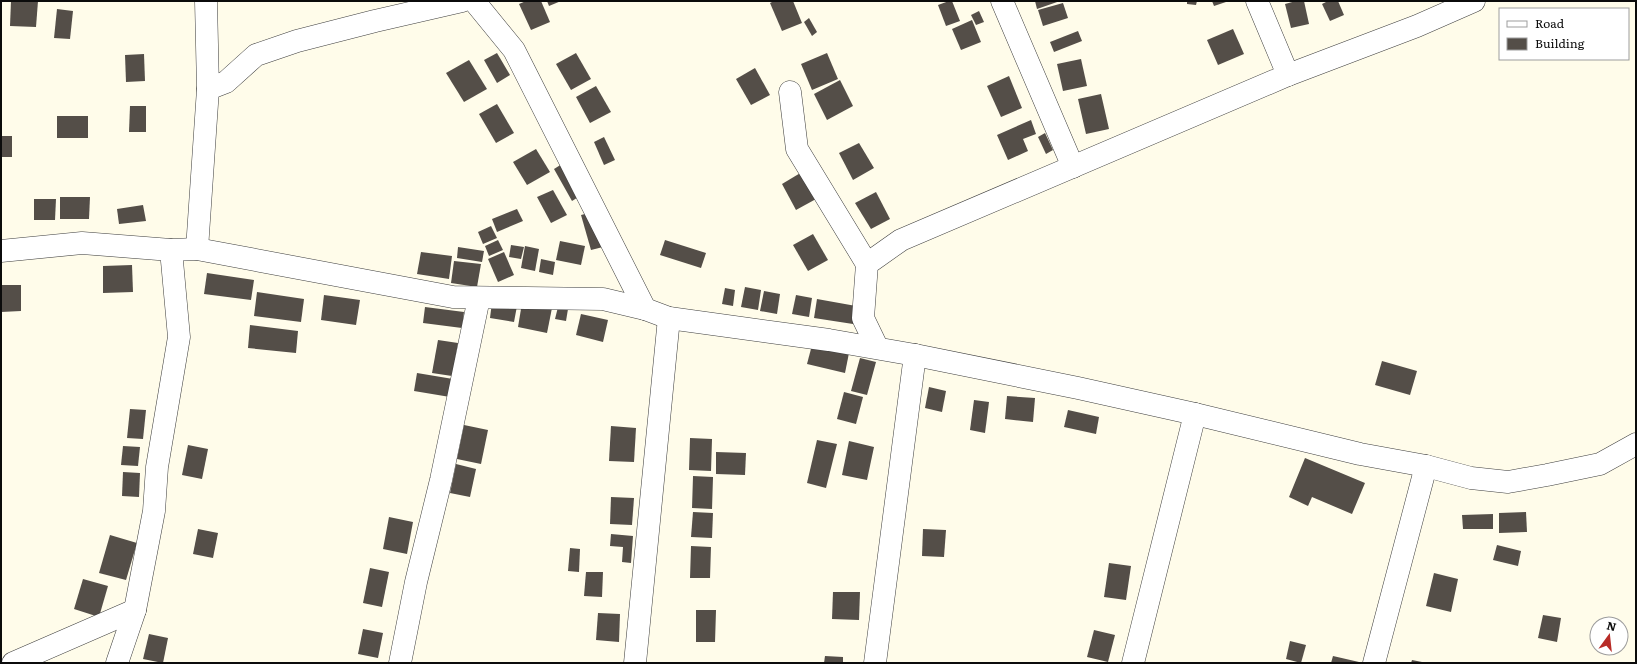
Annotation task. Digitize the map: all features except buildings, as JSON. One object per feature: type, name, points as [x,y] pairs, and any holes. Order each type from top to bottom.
[{"type":"street","points":[[197,250],[208,89],[206,1]]},
{"type":"street","points":[[208,89],[226,82],[256,55],[304,39],[462,1]]},
{"type":"street","points":[[474,1],[514,50],[645,309]]},
{"type":"street","points":[[1002,1],[1072,167]]},
{"type":"street","points":[[1257,1],[1288,75]]},
{"type":"street","points":[[867,264],[901,240],[1288,75],[1417,26],[1474,1]]},
{"type":"street","points":[[790,92],[798,149],[867,264],[863,318],[877,347]]},
{"type":"street","points":[[1,251],[82,243],[171,250],[197,250],[452,297],[603,299],[645,309],[669,318],[877,347],[1078,388],[1195,414],[1360,454],[1426,466],[1471,478],[1508,482],[1600,464],[1636,444]]},
{"type":"street","points":[[117,663],[135,610],[154,511],[157,467],[179,337],[171,250]]},
{"type":"street","points":[[400,663],[417,577],[441,480],[478,298]]},
{"type":"street","points":[[635,663],[669,318]]},
{"type":"street","points":[[875,663],[914,355]]},
{"type":"street","points":[[1133,663],[1195,414]]},
{"type":"street","points":[[1374,663],[1426,466]]},
{"type":"street","points":[[13,663],[135,610]]}]
